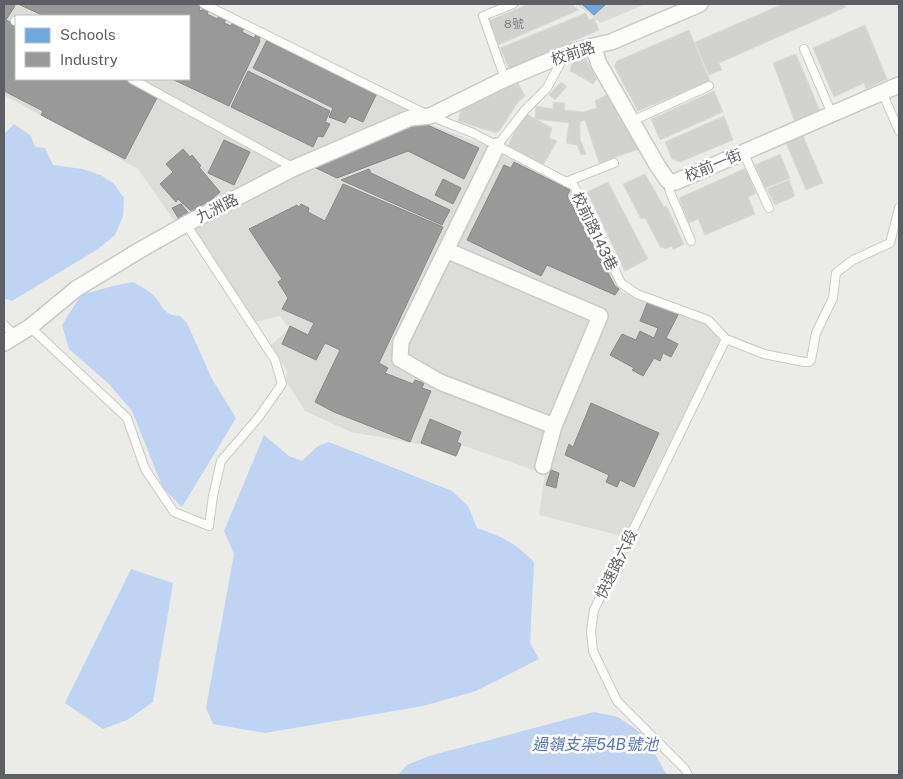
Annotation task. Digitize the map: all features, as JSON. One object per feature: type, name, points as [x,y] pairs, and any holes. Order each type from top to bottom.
[{"type":"street","name":"校前路","points":[[447,107],[505,78],[565,54],[611,42],[700,4]]},
{"type":"street","name":"校前一街","points":[[593,46],[599,64],[657,165],[668,181],[675,182],[899,85]]},
{"type":"street","name":"九洲路","points":[[10,339],[30,327],[76,289],[186,224],[294,168],[410,118],[430,116],[447,107]]},
{"type":"street","points":[[497,146],[401,342],[400,358],[440,382],[554,426]]},
{"type":"street","points":[[446,250],[600,316],[554,426],[543,466]]},
{"type":"lane","name":"校前路143巷","points":[[204,4],[430,116],[472,133],[574,186],[621,284],[637,294],[708,320],[726,339]]},
{"type":"lane","points":[[505,78],[483,16],[513,4]]},
{"type":"lane","points":[[804,49],[832,114]]},
{"type":"lane","points":[[497,146],[525,110],[547,88],[565,54]]},
{"type":"lane","points":[[134,80],[294,168]]},
{"type":"lane","points":[[632,121],[709,86]]},
{"type":"lane","points":[[882,92],[899,130]]},
{"type":"lane","points":[[743,152],[769,208]]},
{"type":"lane","points":[[566,182],[614,163]]},
{"type":"lane","points":[[668,181],[670,192],[691,241]]},
{"type":"lane","points":[[726,339],[764,354],[808,362],[811,360],[816,333],[833,298],[836,273],[853,260],[890,243],[899,208]]},
{"type":"lane","points":[[30,327],[128,418],[145,469],[174,512],[209,526],[213,496],[221,461],[258,418],[282,384],[275,360],[186,224]]},
{"type":"lane","points":[[4,325],[10,339]]},
{"type":"lane","name":"快速路六段","points":[[688,775],[617,700],[593,651],[591,631],[594,610],[726,339]]},
{"type":"shaded area","points":[[4,4],[201,4],[411,111],[177,225],[138,169],[4,95]]},
{"type":"shaded area","points":[[577,4],[645,4],[601,23]]},
{"type":"shaded area","points":[[418,120],[482,144],[572,190],[622,292],[705,322],[721,338],[625,537],[539,515],[545,474],[462,445],[456,457],[425,445],[351,432],[305,411],[286,381],[287,371],[271,345],[289,329],[280,316],[255,322],[192,230],[311,169]]},
{"type":"water","points":[[14,124],[31,136],[35,147],[45,148],[53,165],[82,169],[101,175],[114,184],[124,198],[123,216],[115,235],[98,249],[12,301],[4,298],[4,134]]},
{"type":"water","points":[[133,282],[151,293],[166,312],[180,316],[187,323],[212,379],[236,418],[182,507],[163,488],[132,411],[109,384],[69,349],[62,325],[81,295]]},
{"type":"water","points":[[264,435],[289,456],[302,461],[318,446],[329,442],[452,491],[468,506],[477,528],[508,541],[534,562],[530,643],[539,659],[476,691],[423,706],[265,733],[213,724],[206,708],[234,554],[224,531]]},
{"type":"water","points":[[131,569],[173,583],[153,702],[127,720],[103,729],[65,703]]},
{"type":"water","name":"過嶺支渠54B號池","points":[[594,712],[618,717],[644,735],[667,775],[398,775],[407,765],[429,756]]},
{"type":"building: Schools","points":[[582,4],[606,4],[594,15]]},
{"type":"building: Industry","points":[[4,4],[12,4],[15,6],[6,20],[15,24],[15,80],[130,80],[159,94],[125,159],[41,115],[43,111],[4,91]]},
{"type":"building: Industry","points":[[18,4],[199,4],[201,5],[199,10],[202,11],[203,7],[209,10],[207,14],[217,19],[220,15],[227,18],[224,23],[231,26],[233,22],[244,28],[242,32],[254,38],[257,33],[261,35],[260,41],[229,106],[174,80],[190,80],[190,15],[42,15]]},
{"type":"building: Industry","points":[[267,40],[377,93],[363,122],[349,116],[345,123],[329,117],[333,108],[253,68]]},
{"type":"building: Industry","points":[[248,71],[330,111],[325,122],[330,124],[323,137],[318,136],[313,147],[231,107]]},
{"type":"building: Industry","points":[[415,123],[425,124],[479,148],[464,179],[408,151],[337,178],[316,168],[389,133]]},
{"type":"building: Industry","points":[[224,140],[250,152],[234,185],[208,173]]},
{"type":"building: Industry","points":[[183,149],[190,157],[192,155],[201,166],[199,167],[220,192],[204,206],[192,212],[178,199],[176,202],[160,184],[173,172],[166,164]]},
{"type":"building: Industry","points":[[514,162],[570,190],[567,196],[615,286],[619,289],[615,295],[547,265],[541,276],[467,240],[504,165],[511,168]]},
{"type":"building: Industry","points":[[369,169],[371,173],[450,210],[442,225],[341,180]]},
{"type":"building: Industry","points":[[443,179],[461,188],[453,204],[435,195]]},
{"type":"building: Industry","points":[[343,184],[443,227],[379,363],[388,368],[385,373],[413,384],[415,380],[424,383],[422,388],[431,391],[410,442],[334,412],[315,402],[340,350],[325,343],[316,360],[282,344],[290,326],[308,335],[314,323],[282,309],[288,298],[278,282],[282,279],[249,229],[297,205],[299,207],[301,204],[309,208],[308,212],[325,221]]},
{"type":"building: Industry","points":[[181,204],[191,216],[180,221],[172,208]]},
{"type":"building: Industry","points":[[648,301],[679,313],[666,338],[678,344],[671,357],[663,353],[660,361],[654,358],[643,376],[632,370],[634,368],[610,355],[622,334],[636,340],[640,331],[654,338],[658,328],[640,321]]},
{"type":"building: Industry","points":[[591,403],[659,433],[634,487],[620,480],[617,487],[606,482],[609,475],[565,455],[569,444],[573,447]]},
{"type":"building: Industry","points":[[430,419],[461,432],[457,442],[461,444],[456,456],[421,443]]},
{"type":"building: Industry","points":[[551,470],[559,473],[556,488],[546,485]]},
{"type":"building: Other","points":[[529,4],[571,4],[579,10],[498,45],[488,21]]},
{"type":"building: Other","points":[[783,4],[844,4],[846,7],[719,63],[722,70],[709,75],[695,42]]},
{"type":"building: Other","points":[[586,13],[589,20],[594,18],[599,30],[509,69],[500,48]]},
{"type":"building: Other","points":[[865,25],[887,79],[866,89],[864,83],[834,97],[813,48]]},
{"type":"building: Other","points":[[689,30],[710,81],[638,111],[614,66],[617,61]]},
{"type":"building: Other","points":[[796,54],[820,111],[795,122],[773,63]]},
{"type":"building: Other","points":[[585,57],[597,79],[593,84],[570,71],[573,59]]},
{"type":"building: Other","points":[[516,79],[525,96],[518,102],[500,130],[496,133],[458,121],[462,106]]},
{"type":"building: Other","points":[[561,82],[567,86],[555,100],[549,95]]},
{"type":"building: Other","points":[[714,91],[723,112],[660,140],[651,119]]},
{"type":"building: Other","points":[[608,94],[618,113],[619,120],[622,119],[639,149],[599,163],[585,120],[580,122],[580,139],[586,154],[581,155],[577,145],[566,143],[569,123],[535,119],[536,106],[553,109],[553,102],[565,103],[564,110],[583,112],[597,108],[595,101]]},
{"type":"building: Other","points":[[527,114],[552,128],[549,138],[557,141],[542,167],[507,147],[522,118]]},
{"type":"building: Other","points":[[724,116],[733,140],[680,162],[672,159],[665,142]]},
{"type":"building: Other","points":[[803,136],[823,183],[806,190],[786,143]]},
{"type":"building: Other","points":[[780,154],[790,178],[765,188],[755,165]]},
{"type":"building: Other","points":[[746,168],[756,193],[748,197],[755,214],[705,235],[698,219],[689,223],[679,198]]},
{"type":"building: Other","points":[[645,174],[664,207],[666,205],[684,244],[673,250],[672,246],[665,249],[661,248],[645,218],[641,219],[623,184]]},
{"type":"building: Other","points":[[789,180],[795,196],[775,205],[767,189]]},
{"type":"building: Other","points":[[608,182],[648,259],[625,271],[587,192]]}]
